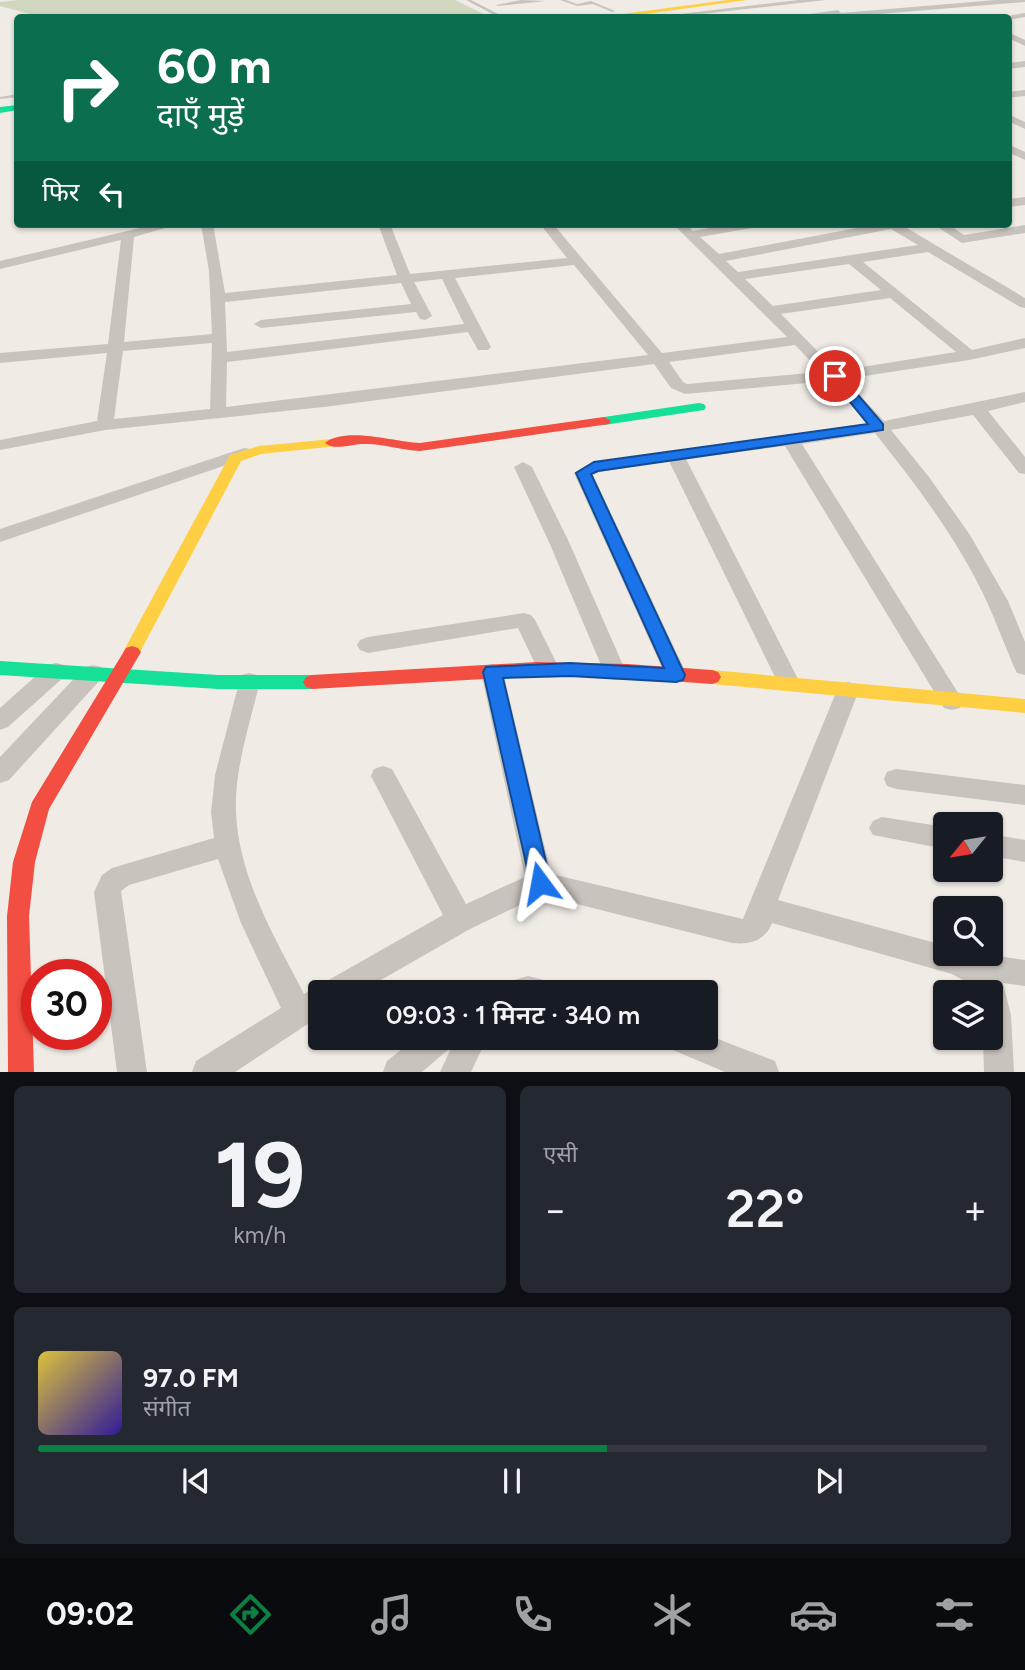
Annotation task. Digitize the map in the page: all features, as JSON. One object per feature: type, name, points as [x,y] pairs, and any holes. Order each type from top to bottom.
[{"type":"street","points":[[595,10],[678,10],[707,0]]},
{"type":"street","points":[[815,0],[841,14]]},
{"type":"street","points":[[595,14],[822,0]]},
{"type":"street","points":[[855,14],[1025,0]]},
{"type":"street","points":[[744,3],[762,14]]},
{"type":"street","points":[[1012,150],[1025,156],[1012,158]]},
{"type":"street","points":[[0,265],[99,236],[128,234],[155,228]]},
{"type":"street","points":[[208,228],[214,251],[218,299],[218,412]]},
{"type":"street","points":[[386,228],[405,278],[433,332]]},
{"type":"street","points":[[549,228],[659,359],[677,385],[685,389],[835,376],[969,355],[1025,343]]},
{"type":"street","points":[[685,230],[730,228]]},
{"type":"street","points":[[716,259],[877,228]]},
{"type":"street","points":[[898,228],[1025,304]]},
{"type":"street","points":[[945,228],[962,239],[1025,229]]},
{"type":"street","points":[[724,229],[752,252]]},
{"type":"street","points":[[685,230],[835,376],[921,479],[970,550],[1011,628],[1025,667]]},
{"type":"street","points":[[105,425],[125,278],[128,234]]},
{"type":"street","points":[[734,277],[933,247]]},
{"type":"street","points":[[851,259],[969,355]]},
{"type":"street","points":[[218,299],[578,261]]},
{"type":"street","points":[[446,274],[483,347]]},
{"type":"street","points":[[1006,292],[1025,289]]},
{"type":"street","points":[[769,311],[891,293]]},
{"type":"street","points":[[261,324],[420,307]]},
{"type":"street","points":[[219,358],[473,327]]},
{"type":"street","points":[[0,358],[219,338]]},
{"type":"street","points":[[0,444],[105,425],[799,340]]},
{"type":"street","points":[[676,675],[583,473],[594,467],[878,427],[1023,399]]},
{"type":"street","points":[[0,536],[245,453],[367,439],[392,447],[420,447],[699,407]]},
{"type":"street","points":[[977,408],[1025,469]]},
{"type":"street","points":[[790,439],[952,702]]},
{"type":"street","points":[[21,1072],[18,916],[23,862],[39,808],[120,674],[234,457],[245,453]]},
{"type":"street","points":[[675,455],[789,683]]},
{"type":"street","points":[[523,467],[559,542],[615,672]]},
{"type":"street","points":[[368,645],[524,620],[549,670]]},
{"type":"street","points":[[0,668],[179,680],[289,683],[549,670],[615,672],[789,683],[952,702],[1025,706]]},
{"type":"street","points":[[0,721],[56,671]]},
{"type":"street","points":[[492,672],[540,883]]},
{"type":"street","points":[[0,774],[93,673]]},
{"type":"street","points":[[248,681],[227,771],[224,827],[241,895],[308,1004]]},
{"type":"street","points":[[354,980],[460,920],[540,883],[732,931],[747,932],[758,925],[761,908],[848,690]]},
{"type":"street","points":[[383,776],[460,920]]},
{"type":"street","points":[[896,779],[1025,795]]},
{"type":"street","points":[[882,828],[933,836]]},
{"type":"street","points":[[132,1072],[107,892],[111,883],[121,876],[229,845]]},
{"type":"street","points":[[1003,847],[1025,851]]},
{"type":"street","points":[[761,908],[933,956]]},
{"type":"street","points":[[965,966],[989,985],[995,1007],[999,1072]]},
{"type":"street","points":[[977,966],[1025,973]]},
{"type":"street","points":[[208,1072],[308,1007]]},
{"type":"street","points":[[398,1072],[425,1050]]},
{"type":"street","points":[[455,1072],[466,1050]]},
{"type":"street","points":[[709,1050],[764,1072]]},
{"type":"lane","points":[[468,0],[496,14]]},
{"type":"lane","points":[[528,0],[498,5],[544,1]]},
{"type":"lane","points":[[562,0],[595,10],[613,11]]},
{"type":"lane","points":[[587,0],[595,10]]},
{"type":"lane","points":[[514,4],[544,1]]},
{"type":"green space","points":[[455,0],[484,14],[30,14],[0,6],[0,2]]},
{"type":"traffic: fast","points":[[0,110],[14,108]]},
{"type":"traffic: fast","points":[[604,421],[699,407]]},
{"type":"traffic: fast","points":[[0,668],[218,682],[312,682]]},
{"type":"traffic: slow","points":[[628,14],[744,0]]},
{"type":"traffic: slow","points":[[132,652],[235,458],[259,450],[332,443]]},
{"type":"traffic: slow","points":[[712,677],[1025,706]]},
{"type":"traffic: jam","points":[[332,443],[367,439],[399,446],[420,447],[604,421]]},
{"type":"traffic: jam","points":[[21,1072],[18,916],[24,862],[39,808],[132,652]]},
{"type":"traffic: jam","points":[[312,682],[536,669],[628,671],[712,677]]},
{"type":"route","points":[[540,883],[492,672],[570,669],[676,675],[583,473],[594,467],[878,427],[835,376]]}]
